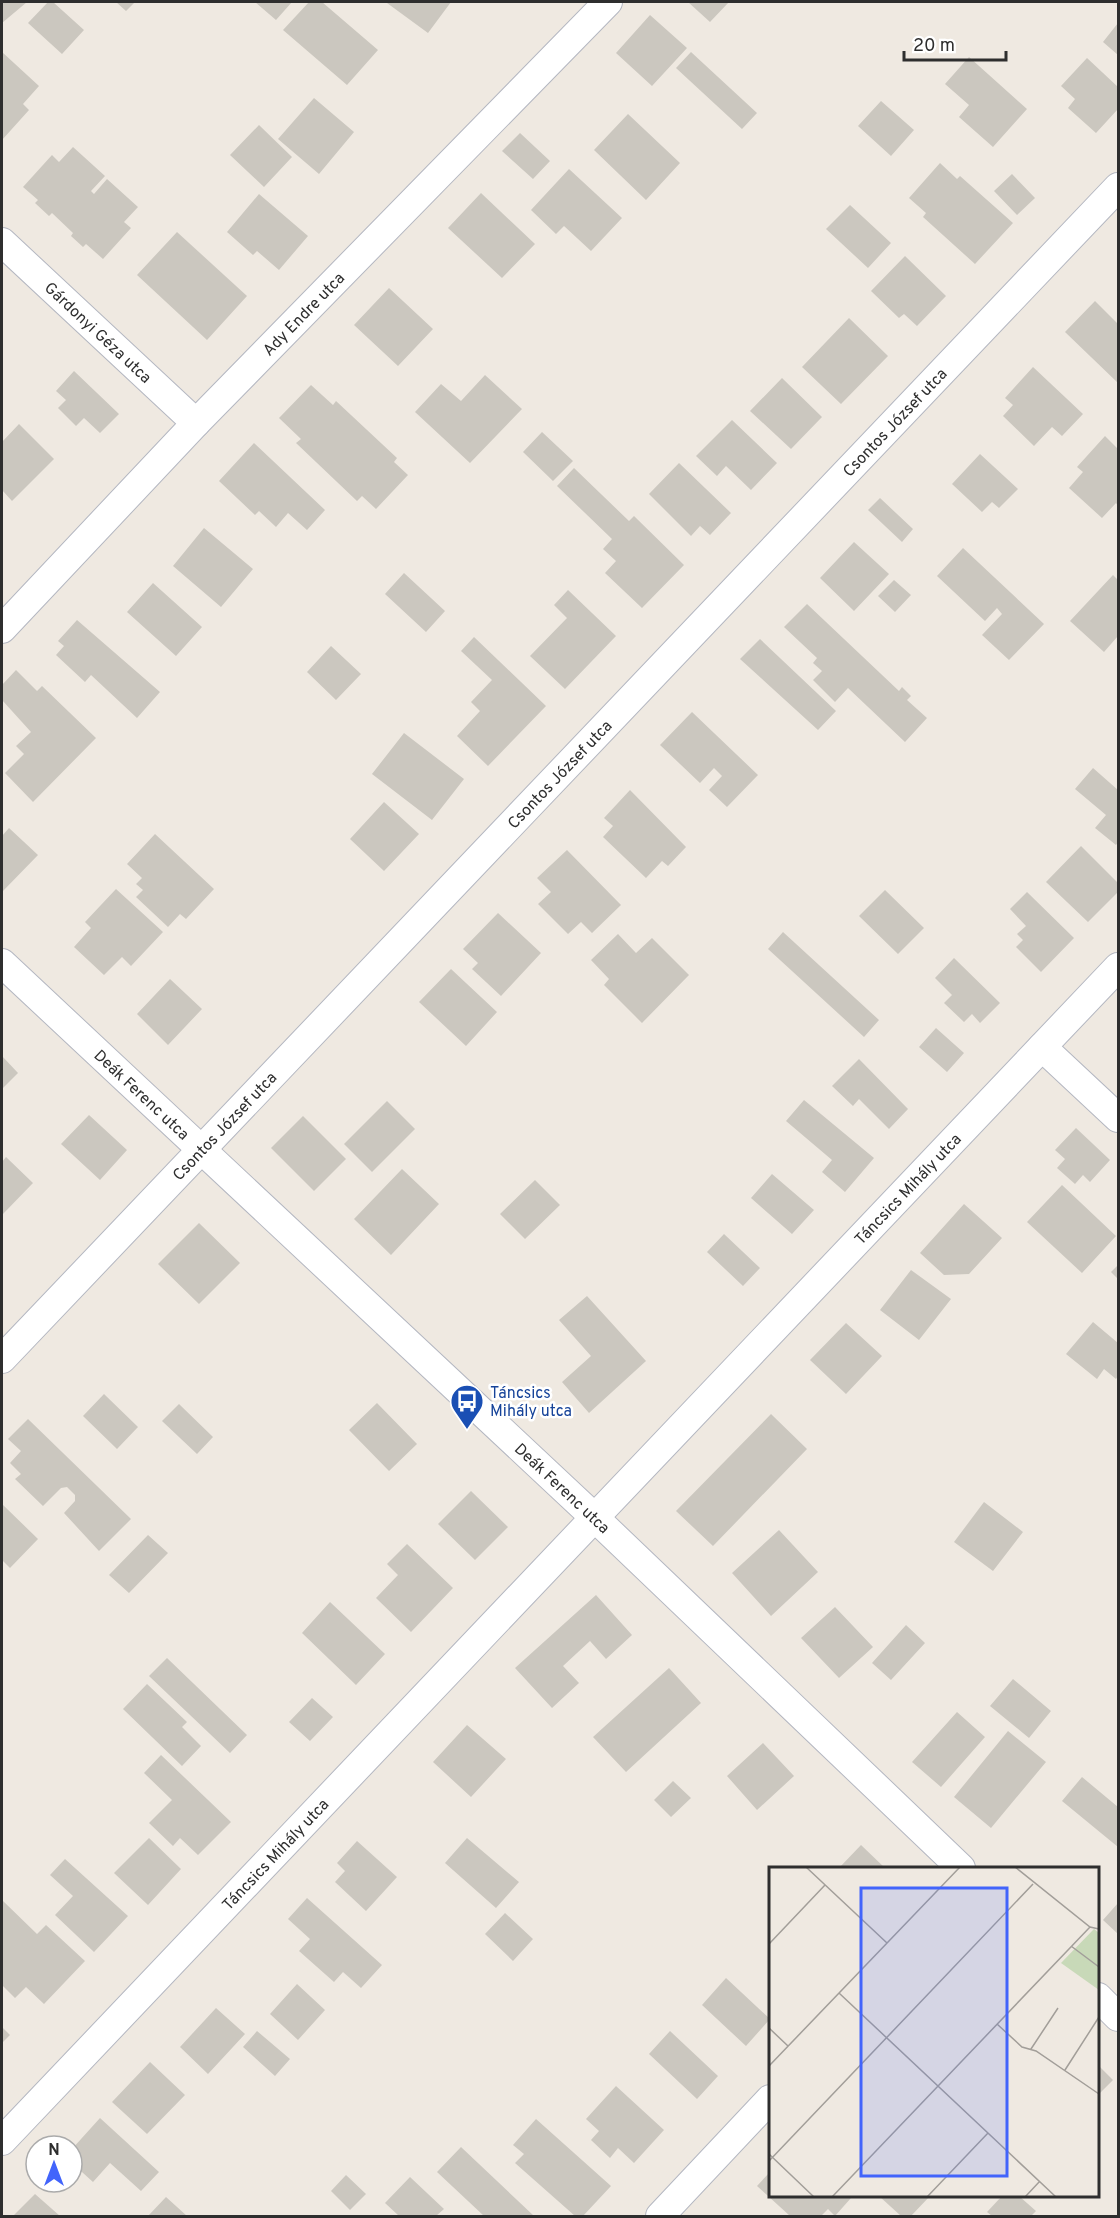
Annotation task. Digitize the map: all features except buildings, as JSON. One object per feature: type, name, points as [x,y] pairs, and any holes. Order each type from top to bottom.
[{"type":"street","name":"Ady Endre utca","points":[[2,629],[196,423],[608,2]]},
{"type":"street","name":"Csontos József utca","points":[[2,1359],[1119,187]]},
{"type":"street","name":"Gárdonyi Géza utca","points":[[2,242],[196,423]]},
{"type":"street","name":"Deák Ferenc utca","points":[[2,963],[594,1516],[959,1867]]},
{"type":"street","name":"Táncsics Mihály utca","points":[[2,2141],[594,1516],[1119,967]]},
{"type":"street","points":[[1042,1047],[1119,1118]]},
{"type":"street","points":[[1099,1998],[1119,2017]]},
{"type":"street","points":[[660,2217],[769,2101]]},
{"type":"place","name":"Táncsics Mihály utca","points":[[467,1430]]}]
